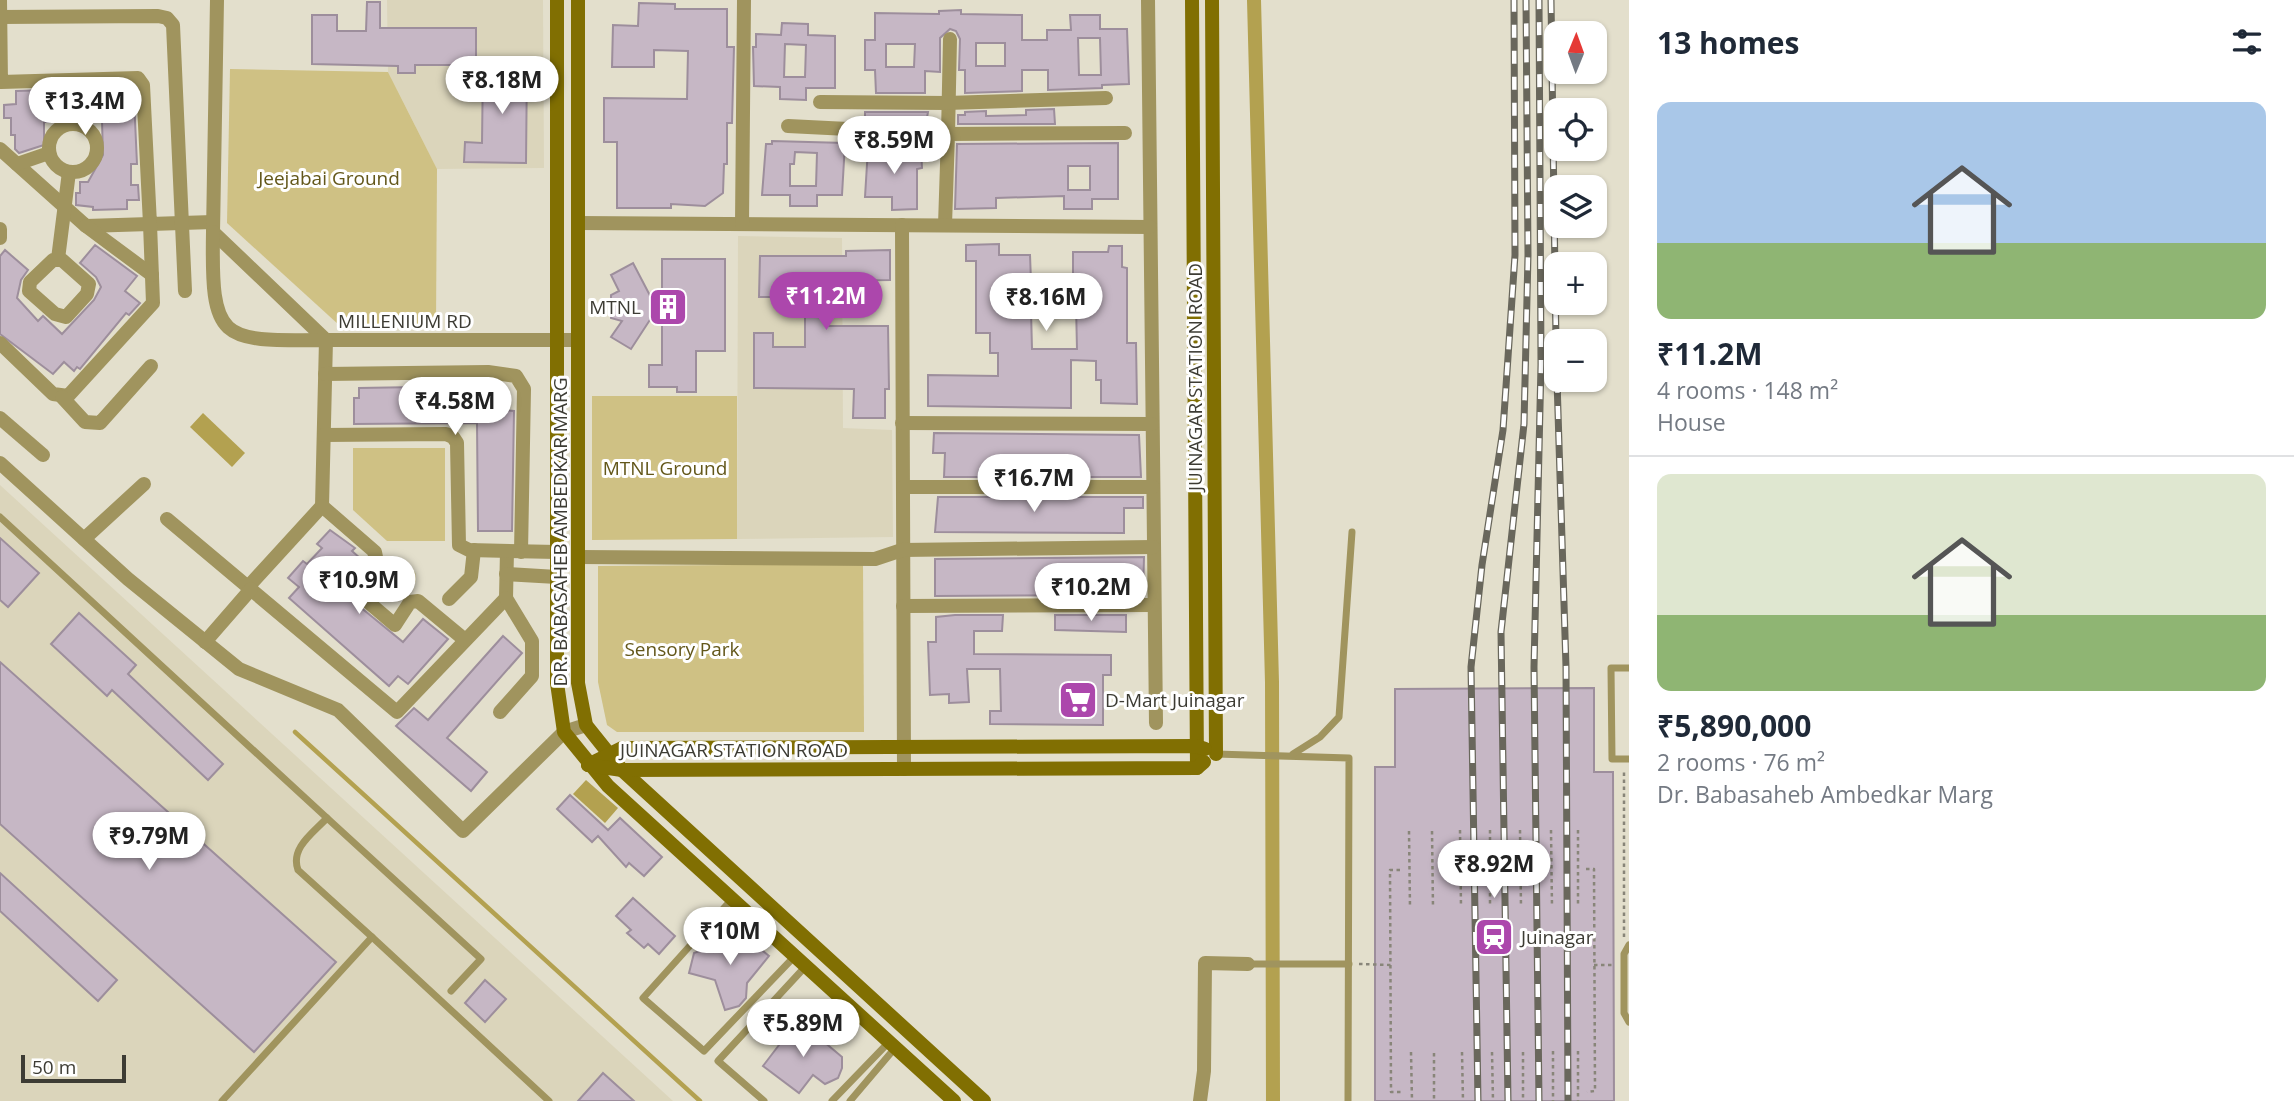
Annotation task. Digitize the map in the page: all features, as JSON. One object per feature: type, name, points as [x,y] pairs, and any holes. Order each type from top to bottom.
[{"type":"street","points":[[0,0],[0,83],[138,78],[142,85],[153,303],[73,394],[62,397]]},
{"type":"street","points":[[205,642],[321,506],[326,341],[252,339],[230,332],[217,314],[212,284],[217,0]]},
{"type":"street","name":"DR. BABASAHEB AMBEDKAR MARG","points":[[557,0],[557,683],[564,732],[589,765],[954,1101]]},
{"type":"street","name":"DR. BABASAHEB AMBEDKAR MARG","points":[[578,0],[578,683],[586,725],[622,770],[984,1101]]},
{"type":"street","points":[[742,224],[744,0]]},
{"type":"street","points":[[1148,0],[1156,723]]},
{"type":"street","name":"JUINAGAR STATION ROAD","points":[[589,765],[622,770],[1197,768],[1192,0]]},
{"type":"street","name":"JUINAGAR STATION ROAD","points":[[589,765],[622,748],[1196,746],[1216,754],[1212,0]]},
{"type":"street","points":[[0,17],[167,18],[173,25],[185,291]]},
{"type":"street","points":[[945,225],[950,38]]},
{"type":"street","points":[[820,102],[947,103],[1106,98]]},
{"type":"street","points":[[79,124],[92,132],[98,148],[97,156],[86,169],[69,172],[55,164],[49,153],[53,135],[64,125],[79,124]]},
{"type":"street","points":[[788,126],[948,134],[1125,133]]},
{"type":"street","points":[[7,159],[49,153]]},
{"type":"street","points":[[7,159],[86,226],[152,275]]},
{"type":"street","points":[[58,259],[69,172]]},
{"type":"street","points":[[86,226],[181,223],[213,227]]},
{"type":"street","points":[[578,223],[1150,227]]},
{"type":"street","points":[[902,225],[904,769]]},
{"type":"street","name":"MILLENIUM RD","points":[[213,227],[326,341],[578,340]]},
{"type":"street","points":[[0,229],[0,239]]},
{"type":"street","points":[[0,343],[53,394],[62,397],[85,422],[100,423],[151,366]]},
{"type":"street","points":[[325,374],[488,372],[516,376],[522,382],[524,400],[514,551],[506,574],[506,598],[531,641],[533,676],[500,712]]},
{"type":"street","points":[[0,418],[43,455]]},
{"type":"street","points":[[902,423],[1152,424]]},
{"type":"street","points":[[324,435],[446,434],[453,437],[457,443],[456,540],[462,548],[474,551],[557,552]]},
{"type":"street","points":[[0,463],[84,540],[239,669],[338,710],[463,831],[564,732],[586,725]]},
{"type":"street","points":[[84,540],[144,484]]},
{"type":"street","points":[[903,487],[1153,487]]},
{"type":"street","points":[[321,506],[375,552],[376,557],[353,582],[354,590],[395,625],[411,602],[418,601],[465,640]]},
{"type":"street","points":[[167,519],[397,712],[506,598]]},
{"type":"street","points":[[579,556],[876,559],[902,550],[1153,547]]},
{"type":"street","points":[[449,599],[471,577],[474,551]]},
{"type":"street","points":[[506,574],[557,577]]},
{"type":"street","points":[[903,606],[1154,605]]},
{"type":"street","points":[[1197,768],[1216,754]]},
{"type":"street","points":[[1200,1101],[1204,1071],[1205,963],[1248,964]]},
{"type":"street","points":[[858,1015],[873,999]]},
{"type":"lane","points":[[0,517],[481,959],[451,991]]},
{"type":"lane","points":[[1293,754],[1320,737],[1339,717],[1352,532]]},
{"type":"lane","points":[[1627,759],[1612,759],[1611,668],[1629,668]]},
{"type":"lane","name":"JUINAGAR STATION ROAD","points":[[1216,754],[1293,754],[1349,758],[1349,964]]},
{"type":"lane","points":[[327,818],[297,850],[295,860],[298,870],[549,1101]]},
{"type":"lane","points":[[732,899],[643,998],[704,1051],[800,962]]},
{"type":"lane","points":[[222,1101],[372,937]]},
{"type":"lane","points":[[1629,945],[1624,954],[1624,1013],[1629,1022]]},
{"type":"lane","points":[[764,1101],[718,1061],[800,962]]},
{"type":"lane","points":[[1248,964],[1349,964],[1348,1101]]},
{"type":"lane","points":[[832,1101],[892,1045]]},
{"type":"lane","points":[[850,1101],[892,1045]]},
{"type":"path","points":[[1624,954],[1627,759]]},
{"type":"path","points":[[1460,830],[1461,907]]},
{"type":"path","points":[[1490,830],[1490,907]]},
{"type":"path","points":[[1520,830],[1521,907]]},
{"type":"path","points":[[1551,830],[1552,907]]},
{"type":"path","points":[[1578,830],[1578,907]]},
{"type":"path","points":[[1409,831],[1410,908]]},
{"type":"path","points":[[1433,831],[1433,908]]},
{"type":"path","points":[[1586,869],[1594,869],[1595,1091],[1587,1091]]},
{"type":"path","points":[[1400,870],[1390,870],[1391,1092],[1402,1093]]},
{"type":"path","points":[[1349,964],[1391,965]]},
{"type":"path","points":[[1594,965],[1624,965]]},
{"type":"path","points":[[1553,1051],[1553,1101]]},
{"type":"path","points":[[1578,1051],[1578,1101]]},
{"type":"path","points":[[1411,1052],[1412,1101]]},
{"type":"path","points":[[1462,1052],[1463,1101]]},
{"type":"path","points":[[1492,1052],[1493,1101]]},
{"type":"path","points":[[1523,1052],[1523,1101]]},
{"type":"path","points":[[1433,1053],[1434,1101]]},
{"type":"shaded area","points":[[387,0],[543,0],[544,168],[437,169],[388,72]]},
{"type":"shaded area","points":[[738,236],[842,238],[843,428],[892,430],[893,537],[737,539]]},
{"type":"shaded area","points":[[203,413],[245,453],[232,467],[190,427]]},
{"type":"shaded area","points":[[0,485],[673,1101],[0,1101]]},
{"type":"shaded area","points":[[586,780],[618,808],[605,823],[573,794]]},
{"type":"green space","name":"Jeejabai Ground","points":[[230,69],[388,72],[437,169],[436,326],[339,325],[227,223]]},
{"type":"green space","name":"MTNL Ground","points":[[592,396],[737,396],[737,539],[592,540]]},
{"type":"green space","points":[[353,448],[445,448],[445,541],[387,541],[353,510]]},
{"type":"green space","points":[[402,564],[412,568],[416,578],[412,588],[402,592],[392,588],[388,578],[392,568]]},
{"type":"green space","name":"Sensory Park","points":[[863,564],[864,732],[617,732],[607,725],[598,682],[598,566]]},
{"type":"building","points":[[367,2],[380,2],[380,28],[476,28],[476,65],[415,65],[415,73],[398,73],[398,66],[312,64],[312,15],[337,15],[337,31],[366,31]]},
{"type":"building","points":[[639,3],[675,4],[675,9],[727,9],[727,47],[734,47],[732,123],[727,123],[727,164],[724,164],[723,193],[705,206],[671,204],[671,208],[617,208],[617,142],[604,142],[604,98],[687,99],[688,51],[654,50],[654,67],[612,67],[613,25],[638,26]]},
{"type":"building","points":[[939,11],[1022,15],[1022,40],[1047,40],[1047,30],[1071,30],[1070,15],[1100,15],[1100,29],[1127,29],[1129,84],[1048,90],[1048,70],[1022,70],[1022,91],[965,93],[965,70],[959,70],[960,39],[956,31],[950,29],[940,38],[940,72],[925,71],[925,93],[876,93],[875,70],[865,70],[865,40],[875,40],[875,13],[939,14]],"holes":[[[1078,38],[1100,38],[1101,75],[1079,75]],[[976,43],[1005,43],[1005,66],[976,66]],[[886,44],[915,44],[914,67],[886,67]]]},
{"type":"building","points":[[782,23],[808,24],[808,35],[835,36],[835,88],[806,88],[806,100],[780,99],[780,87],[754,86],[753,47],[756,47],[756,34],[781,35]],"holes":[[[785,44],[806,45],[805,77],[784,77]]]},
{"type":"building","points":[[483,63],[527,63],[526,163],[464,162],[465,142],[482,143]]},
{"type":"building","points":[[117,88],[120,98],[134,98],[137,164],[131,164],[131,185],[138,185],[139,200],[127,200],[127,209],[93,210],[93,207],[76,205],[76,193],[80,193],[80,182],[88,182],[103,155],[102,121],[44,122],[44,145],[19,153],[15,149],[15,135],[11,135],[11,118],[4,118],[4,105],[16,104],[16,91]]},
{"type":"building","points":[[1054,109],[1055,124],[958,124],[958,115],[965,115],[965,112],[986,111],[986,116],[1026,115],[1026,110]]},
{"type":"building","points":[[865,112],[928,112],[926,123],[865,120]]},
{"type":"building","points":[[772,141],[845,143],[842,195],[817,195],[817,206],[790,206],[790,195],[762,195],[766,144],[772,144]],"holes":[[[795,152],[817,153],[816,186],[790,186],[790,164],[794,164]]]},
{"type":"building","points":[[1118,143],[1118,199],[1092,199],[1092,209],[1064,209],[1064,196],[996,198],[996,208],[955,209],[957,144]],"holes":[[[1068,166],[1090,166],[1090,190],[1068,190]]]},
{"type":"building","points":[[868,148],[921,149],[922,168],[917,169],[917,209],[892,210],[892,197],[865,197]]},
{"type":"building","points":[[999,244],[999,255],[1030,255],[1031,281],[1073,278],[1073,252],[1108,252],[1109,246],[1122,246],[1122,267],[1127,268],[1127,343],[1136,343],[1137,404],[1101,403],[1101,380],[1096,380],[1096,361],[1071,360],[1071,408],[928,406],[928,375],[998,376],[998,353],[990,353],[990,333],[976,333],[976,261],[966,261],[966,245]],"holes":[[[1000,283],[1021,283],[1021,308],[1000,308]],[[1047,305],[1076,305],[1077,349],[1032,349],[1031,311],[1047,311]]]},
{"type":"building","points":[[95,245],[137,276],[125,291],[140,303],[129,315],[126,313],[80,369],[77,367],[74,371],[64,362],[53,374],[0,334],[0,256],[5,250],[28,270],[21,280],[17,298],[38,321],[43,316],[62,334],[94,300],[101,287],[96,277],[80,263]]},
{"type":"building","points":[[890,250],[890,280],[826,281],[826,326],[888,326],[889,389],[885,389],[885,418],[853,418],[854,389],[754,388],[754,333],[773,333],[773,347],[805,347],[805,297],[759,297],[760,256],[846,256],[846,251]]},
{"type":"building","name":"MTNL","points":[[662,259],[725,259],[725,351],[696,351],[696,392],[677,392],[677,387],[649,387],[649,365],[662,365]]},
{"type":"building","points":[[633,263],[657,309],[631,349],[611,337],[622,321],[611,318],[611,295],[619,291],[611,275]]},
{"type":"building","points":[[478,386],[479,408],[514,411],[512,531],[478,531],[477,423],[354,424],[354,398],[359,398],[359,388]]},
{"type":"building","points":[[934,433],[1139,435],[1141,477],[944,477],[945,453],[933,453]]},
{"type":"building","points":[[938,497],[1143,497],[1143,508],[1124,508],[1124,533],[935,532]]},
{"type":"building","points":[[330,530],[355,548],[352,551],[361,559],[342,578],[342,590],[348,597],[403,642],[423,619],[448,639],[408,684],[398,676],[389,686],[289,598],[299,587],[288,578],[303,561],[307,564],[322,548],[317,544]]},
{"type":"building","points":[[0,538],[39,573],[8,607],[0,600]]},
{"type":"building","points":[[1144,557],[1143,595],[935,596],[935,559]]},
{"type":"building","points":[[79,613],[136,665],[128,674],[223,764],[208,780],[112,690],[107,696],[51,644]]},
{"type":"building","points":[[1003,615],[1002,631],[974,631],[974,654],[1111,655],[1111,675],[1103,675],[1103,725],[990,724],[990,711],[1001,711],[1000,669],[967,669],[969,702],[949,703],[949,694],[930,695],[928,642],[936,642],[936,617]]},
{"type":"building","points":[[1055,615],[1126,615],[1126,632],[1055,630]]},
{"type":"building","points":[[503,636],[522,653],[447,738],[487,772],[471,791],[396,726],[414,708],[428,720]]},
{"type":"building","points":[[0,662],[336,962],[254,1052],[0,824]]},
{"type":"building","name":"Juinagar","points":[[1594,688],[1594,772],[1613,772],[1614,1101],[1375,1101],[1375,767],[1395,767],[1395,689]]},
{"type":"building","points":[[570,795],[608,830],[620,818],[662,857],[644,876],[629,863],[626,867],[598,836],[592,842],[557,809]]},
{"type":"building","points":[[0,873],[117,980],[98,1001],[0,911]]},
{"type":"building","points":[[633,898],[675,936],[659,954],[648,944],[644,948],[627,933],[631,930],[616,916]]},
{"type":"building","points":[[734,927],[769,956],[747,983],[746,998],[739,1006],[725,1010],[715,980],[689,973],[694,953],[705,949],[713,952]]},
{"type":"building","points":[[485,980],[506,999],[485,1022],[465,1003]]},
{"type":"building","points":[[804,1025],[842,1057],[842,1068],[838,1078],[825,1084],[813,1075],[799,1093],[763,1066],[779,1045],[775,1042],[788,1026]]},
{"type":"building","points":[[603,1073],[634,1101],[578,1101]]},
{"type":"waterway","points":[[1254,0],[1272,682],[1273,1101]]},
{"type":"waterway","points":[[295,732],[700,1101]]},
{"type":"railway","points":[[1478,1101],[1471,667],[1482,565],[1503,430],[1515,255],[1514,0]]},
{"type":"railway","points":[[1508,1101],[1501,632],[1524,424],[1528,255],[1526,0]]},
{"type":"railway","points":[[1539,0],[1541,364],[1534,667],[1539,1101]]},
{"type":"railway","points":[[1551,0],[1556,329]]},
{"type":"railway","points":[[1557,392],[1566,667],[1568,1101]]},
{"type":"place","name":"MTNL","points":[[668,307]]},
{"type":"place","name":"D-Mart Juinagar","points":[[1078,700]]},
{"type":"place","name":"Juinagar","points":[[1494,937]]}]
